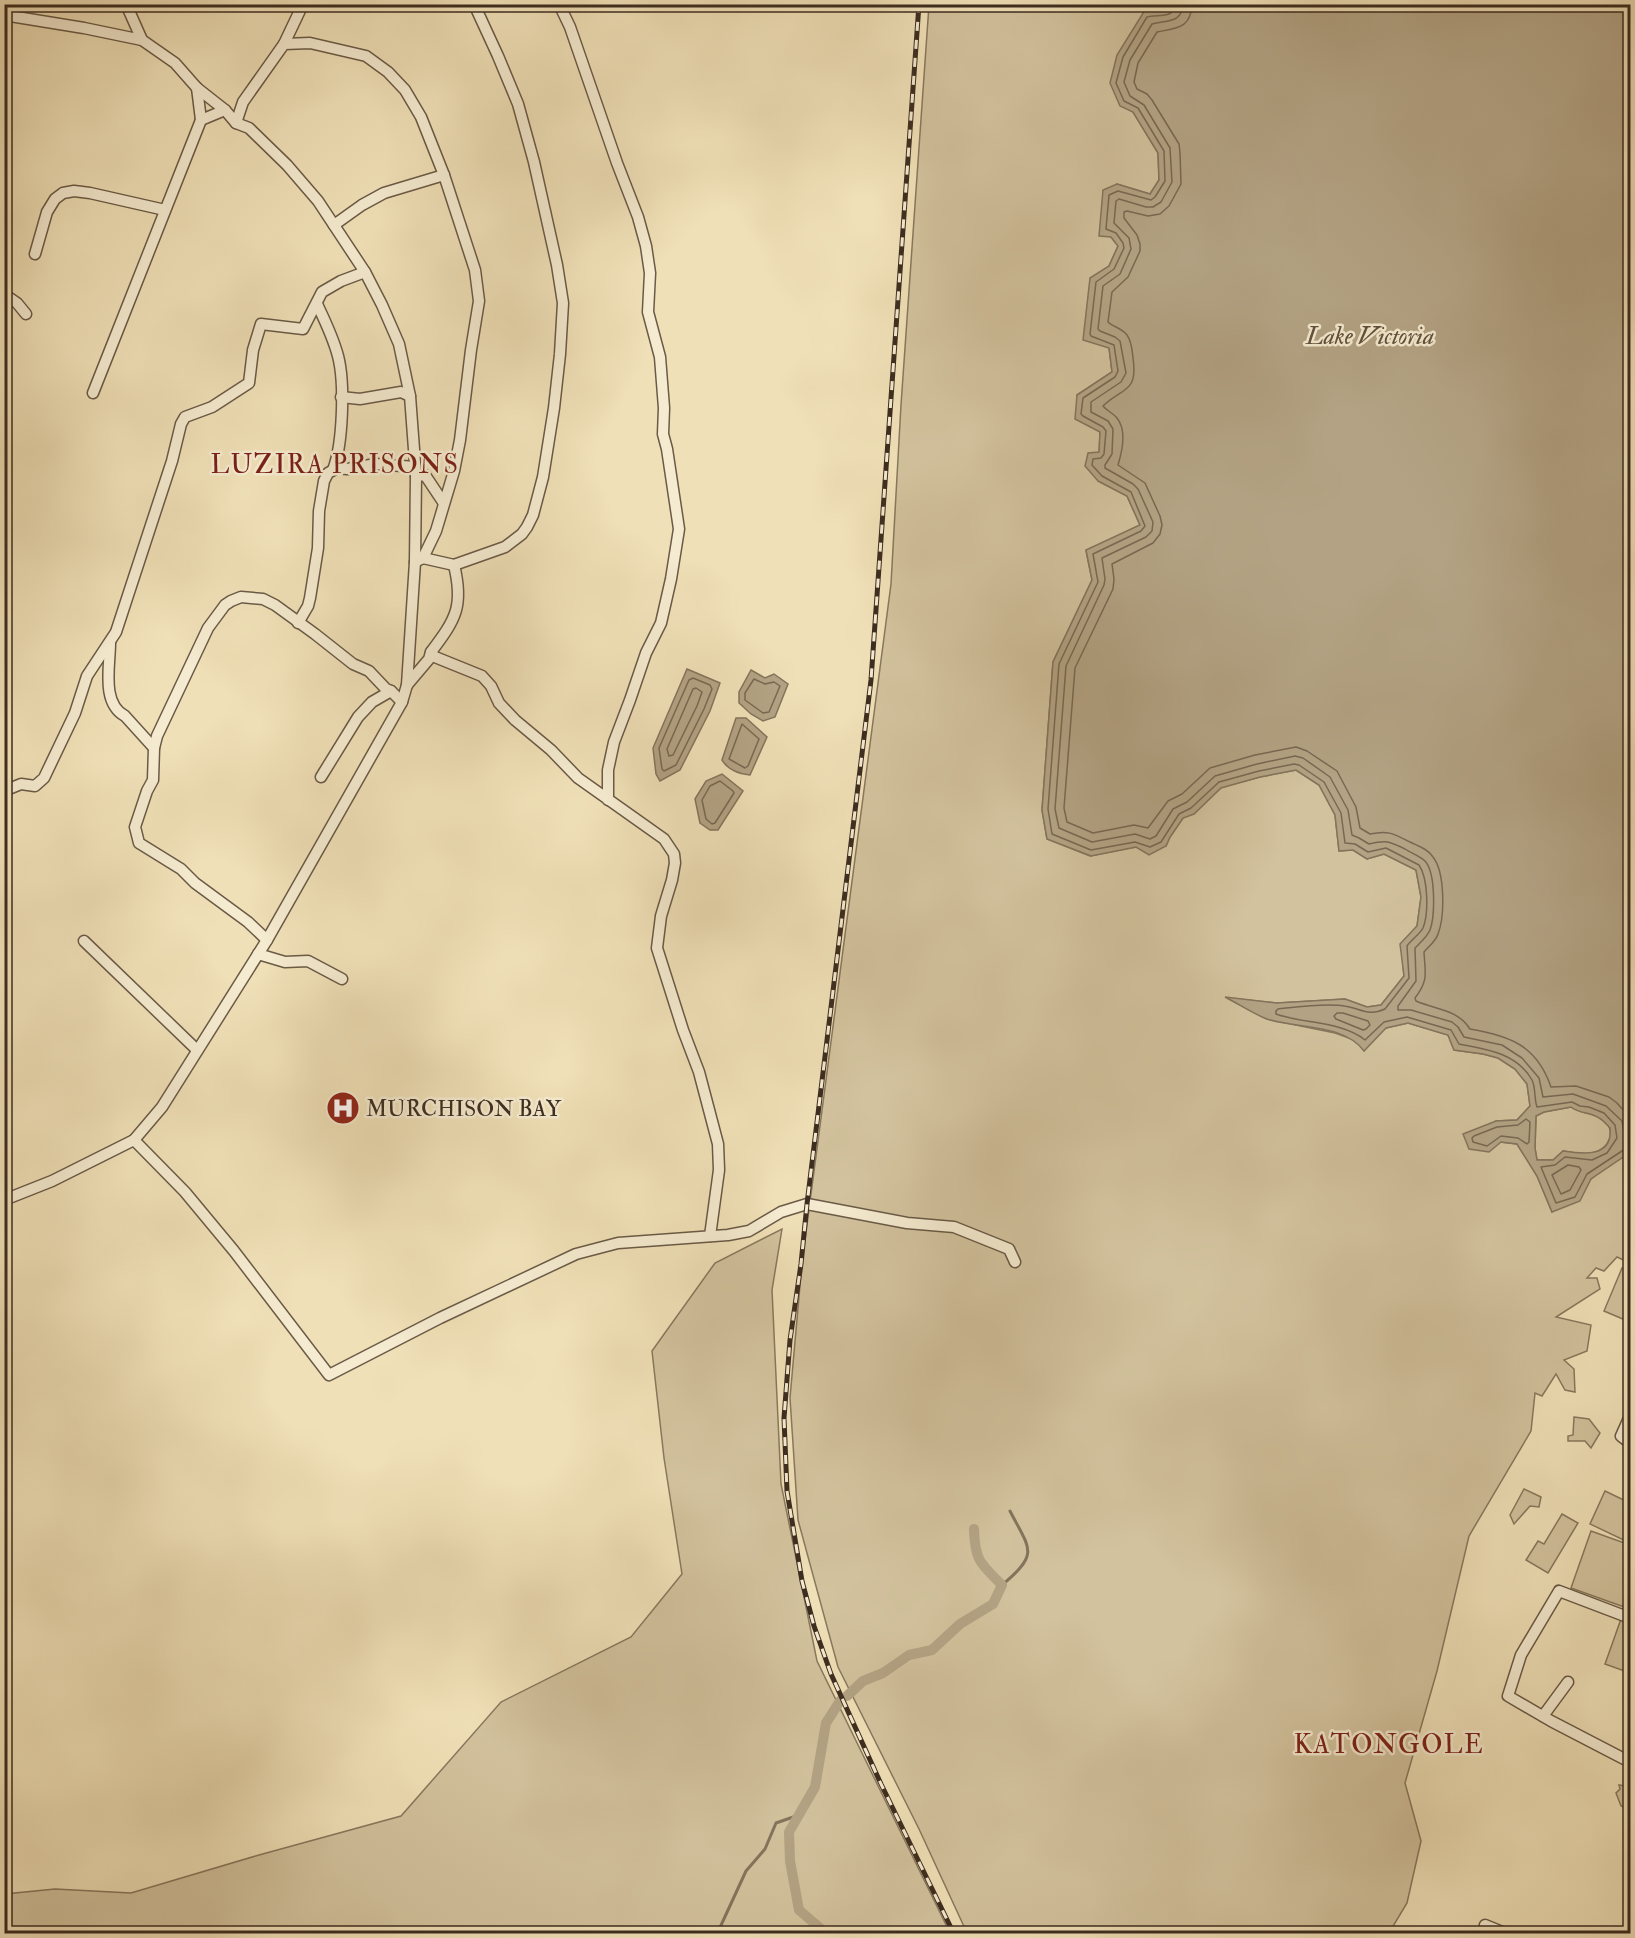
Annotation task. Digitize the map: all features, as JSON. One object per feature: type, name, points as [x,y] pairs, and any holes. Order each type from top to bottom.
[{"type":"street","points":[[126,4],[142,40]]},
{"type":"street","points":[[236,123],[243,102],[284,44],[303,4]]},
{"type":"street","points":[[419,560],[454,565],[506,547],[522,534],[533,515],[543,477],[554,408],[563,303],[557,265],[518,104],[474,4]]},
{"type":"street","points":[[559,4],[570,27],[617,163],[638,216],[646,246],[650,273],[648,312],[660,357],[664,408],[663,434],[679,529],[661,623],[646,653],[614,742],[608,770],[608,800]]},
{"type":"street","points":[[4,15],[142,40],[175,63],[197,88],[225,110],[236,123],[249,128],[287,165],[318,201],[365,272],[399,344],[410,396],[416,472],[419,560],[407,685],[402,702],[267,940],[162,1107],[134,1140],[52,1181],[4,1200]]},
{"type":"street","points":[[284,44],[310,43],[366,56],[388,72],[405,90],[421,117],[444,175],[475,270],[479,301],[460,440],[454,471],[436,531],[419,560]]},
{"type":"street","points":[[93,393],[201,120],[197,88]]},
{"type":"street","points":[[201,120],[225,110]]},
{"type":"street","points":[[334,225],[384,193],[444,175]]},
{"type":"street","points":[[35,254],[47,212],[55,199],[63,193],[74,191],[90,193],[165,210]]},
{"type":"street","points":[[4,791],[21,784],[35,786],[44,778],[75,713],[87,676],[116,632],[185,417],[212,407],[249,383],[253,350],[261,324],[303,329],[322,292],[365,272]]},
{"type":"street","points":[[4,294],[17,303],[26,314]]},
{"type":"street","points":[[317,304],[338,358],[341,397],[339,448],[333,470]]},
{"type":"street","points":[[341,397],[360,399],[401,392],[410,396]]},
{"type":"street","points":[[339,448],[347,469]]},
{"type":"street","points":[[298,623],[310,598],[318,548],[319,511],[324,481],[328,473],[337,468],[347,469],[376,464],[416,472],[425,475],[443,502]]},
{"type":"street","points":[[407,685],[429,659],[431,652],[446,633],[455,615],[459,586],[454,565]]},
{"type":"street","points":[[267,940],[248,922],[195,883],[181,869],[139,843],[135,827],[153,780],[154,748],[157,736],[200,644],[225,605],[231,600],[241,597],[263,599],[275,605],[353,664],[369,671],[402,702]]},
{"type":"street","points":[[111,640],[108,693],[119,713],[125,716],[154,748]]},
{"type":"street","points":[[431,652],[435,657],[482,676],[491,686],[499,704],[515,720],[551,750],[578,778],[664,839],[674,854],[672,880],[661,916],[657,948],[683,1030],[699,1071],[718,1144],[719,1170],[710,1236]]},
{"type":"street","points":[[321,777],[358,717],[372,702],[391,691]]},
{"type":"street","points":[[84,940],[197,1050]]},
{"type":"street","points":[[258,954],[285,962],[308,961],[342,978]]},
{"type":"street","points":[[134,1140],[185,1192],[329,1375],[440,1318],[576,1254],[618,1243],[749,1231],[781,1212],[807,1204],[907,1223],[954,1227],[1009,1249],[1015,1262]]},
{"type":"street","points":[[1630,1416],[1621,1436],[1630,1443]]},
{"type":"street","points":[[1630,1618],[1559,1591],[1521,1654],[1508,1696],[1630,1762]]},
{"type":"street","points":[[1543,1716],[1568,1682]]},
{"type":"street","points":[[1485,1925],[1507,1934]]},
{"type":"shaded area","points":[[929,5],[1171,5],[1133,112],[1158,153],[1159,180],[1150,194],[1117,184],[1111,237],[1118,246],[1109,266],[1109,348],[1112,372],[1077,395],[1100,432],[1098,481],[1127,496],[1140,525],[1086,551],[1092,580],[1053,662],[1042,810],[1047,839],[1090,856],[1136,847],[1166,846],[1183,818],[1194,813],[1222,787],[1296,770],[1319,785],[1335,815],[1339,851],[1353,850],[1367,859],[1384,854],[1416,870],[1421,897],[1417,926],[1401,944],[1404,976],[1381,1005],[1367,1007],[1345,999],[1277,1003],[1227,998],[1267,1019],[1335,1033],[1357,1041],[1386,1028],[1408,1023],[1448,1035],[1454,1050],[1498,1058],[1515,1069],[1527,1084],[1530,1106],[1517,1120],[1496,1121],[1500,1142],[1517,1144],[1537,1176],[1552,1212],[1616,1158],[1629,1154],[1630,1143],[1630,1263],[1617,1257],[1604,1271],[1596,1268],[1587,1278],[1597,1278],[1600,1289],[1556,1317],[1591,1325],[1587,1351],[1564,1360],[1574,1369],[1575,1392],[1565,1390],[1556,1374],[1542,1396],[1535,1393],[1531,1431],[1469,1536],[1437,1671],[1405,1783],[1421,1841],[1407,1903],[1389,1933],[967,1933],[919,1829],[838,1667],[798,1520],[790,1398],[802,1263],[891,584]]},
{"type":"shaded area","points":[[1571,1107],[1598,1117],[1607,1124],[1610,1134],[1607,1144],[1589,1154],[1563,1151],[1553,1160],[1537,1160],[1536,1116],[1544,1112]]},
{"type":"shaded area","points":[[782,1229],[772,1290],[781,1484],[817,1661],[950,1933],[5,1933],[5,1894],[55,1889],[131,1893],[401,1816],[501,1702],[631,1637],[682,1574],[664,1458],[652,1351],[715,1263]]},
{"type":"shaded area","points":[[1622,1268],[1630,1271],[1630,1322],[1604,1311]]},
{"type":"shaded area","points":[[1574,1417],[1589,1419],[1600,1433],[1591,1448],[1585,1441],[1568,1441],[1568,1436],[1573,1435]]},
{"type":"shaded area","points":[[1524,1489],[1541,1497],[1539,1507],[1530,1506],[1514,1524],[1510,1515]]},
{"type":"shaded area","points":[[1605,1491],[1630,1503],[1630,1543],[1590,1524]]},
{"type":"shaded area","points":[[1562,1514],[1578,1523],[1548,1573],[1526,1560],[1538,1541],[1544,1544]]},
{"type":"shaded area","points":[[1591,1531],[1630,1545],[1630,1599],[1627,1608],[1571,1588]]},
{"type":"shaded area","points":[[1621,1619],[1630,1622],[1630,1673],[1605,1664]]},
{"type":"shaded area","points":[[1629,1784],[1630,1809],[1621,1806],[1616,1793],[1620,1789],[1619,1785]]},
{"type":"water","name":"Lake Victoria","points":[[1171,4],[1630,5],[1630,1143],[1629,1153],[1591,1179],[1580,1201],[1552,1212],[1537,1176],[1517,1144],[1501,1142],[1489,1152],[1469,1149],[1463,1134],[1496,1121],[1517,1120],[1530,1106],[1527,1084],[1515,1069],[1498,1058],[1454,1050],[1448,1035],[1408,1023],[1386,1028],[1364,1051],[1355,1042],[1332,1031],[1267,1019],[1225,997],[1277,1003],[1345,999],[1367,1007],[1381,1005],[1404,976],[1400,944],[1417,926],[1421,897],[1416,870],[1384,854],[1367,859],[1353,850],[1339,851],[1335,815],[1319,785],[1296,770],[1221,788],[1194,814],[1183,818],[1166,846],[1149,855],[1136,847],[1091,856],[1047,839],[1042,810],[1053,662],[1092,580],[1086,550],[1140,525],[1127,496],[1098,481],[1085,466],[1088,453],[1099,452],[1100,432],[1075,419],[1077,395],[1112,372],[1109,348],[1083,340],[1090,278],[1109,266],[1118,246],[1111,237],[1099,236],[1103,190],[1117,184],[1150,194],[1159,180],[1158,153],[1133,112],[1120,106],[1110,83],[1117,55],[1145,10],[1168,8]],"holes":[[[1571,1107],[1596,1116],[1610,1128],[1607,1145],[1595,1152],[1563,1151],[1553,1160],[1537,1160],[1536,1116],[1544,1112]]]},
{"type":"water","points":[[687,669],[720,683],[710,711],[680,770],[660,781],[656,774],[653,748]]},
{"type":"water","points":[[751,670],[765,678],[774,674],[788,684],[775,717],[763,721],[739,703],[739,692]]},
{"type":"water","points":[[736,718],[746,718],[767,737],[750,775],[734,771],[722,760]]},
{"type":"water","points":[[722,774],[743,791],[718,830],[710,830],[700,823],[695,799],[706,781]]},
{"type":"waterway","points":[[1002,1585],[1022,1565],[1027,1558],[1028,1551],[1023,1535],[1010,1511]]},
{"type":"waterway","points":[[847,1696],[863,1681],[883,1673],[909,1655],[932,1650],[960,1624],[993,1604],[1002,1585],[980,1561],[977,1555],[974,1529]]},
{"type":"waterway","points":[[827,1934],[799,1910],[790,1861],[789,1832],[815,1787],[826,1723],[840,1701]]},
{"type":"waterway","points":[[717,1934],[746,1871],[765,1849],[776,1823],[799,1815]]},
{"type":"railway","points":[[919,4],[871,680],[790,1340],[784,1418],[787,1491],[802,1581],[814,1626],[831,1674],[881,1784],[954,1934]]},
{"type":"place","name":"MURCHISON BAY","points":[[343,1108]]},
{"type":"district","name":"LUZIRA PRISONS","points":[[335,464]]},
{"type":"district","name":"KATONGOLE","points":[[1389,1744]]}]
